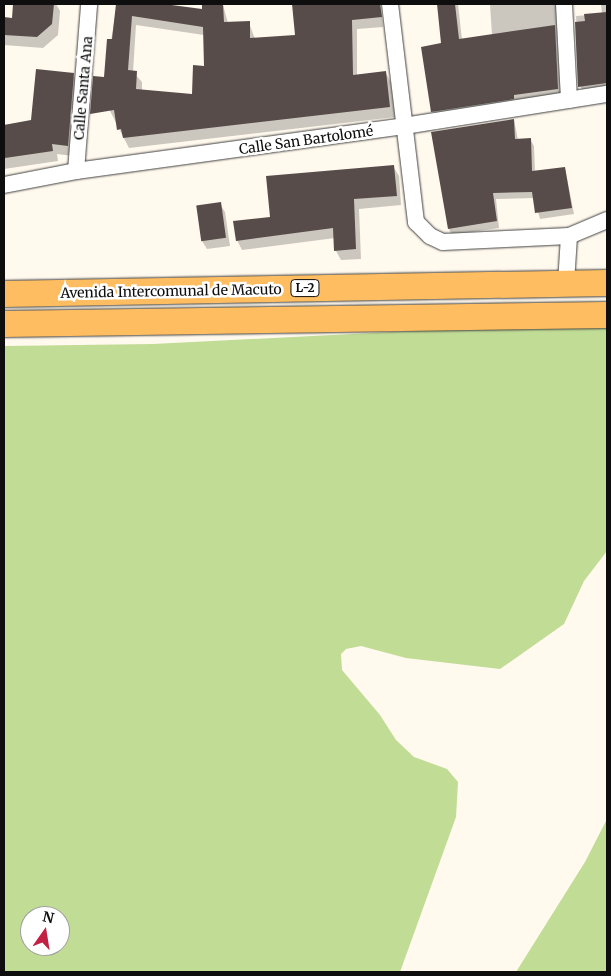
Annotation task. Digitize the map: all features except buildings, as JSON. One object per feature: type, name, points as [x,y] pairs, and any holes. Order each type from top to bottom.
[{"type":"main road","name":"Avenida Intercomunal de Macuto","points":[[4,294],[607,283]]},
{"type":"main road","name":"Avenida Intercomunal de Macuto","points":[[4,324],[607,315]]},
{"type":"street","name":"Calle Santa Ana","points":[[76,171],[90,4]]},
{"type":"street","points":[[390,4],[416,222],[430,236],[443,242],[569,236],[607,220]]},
{"type":"street","points":[[564,4],[570,100]]},
{"type":"street","name":"Calle San Bartolomé","points":[[4,185],[76,171],[404,126],[607,94]]},
{"type":"street","points":[[566,283],[569,236]]},
{"type":"green space","points":[[607,321],[607,551],[584,581],[564,624],[500,669],[406,658],[361,646],[346,649],[341,654],[342,670],[380,715],[396,740],[414,757],[447,769],[458,782],[456,817],[400,972],[4,972],[4,346],[153,344]]},
{"type":"green space","points":[[607,819],[607,972],[516,972],[585,862]]}]
